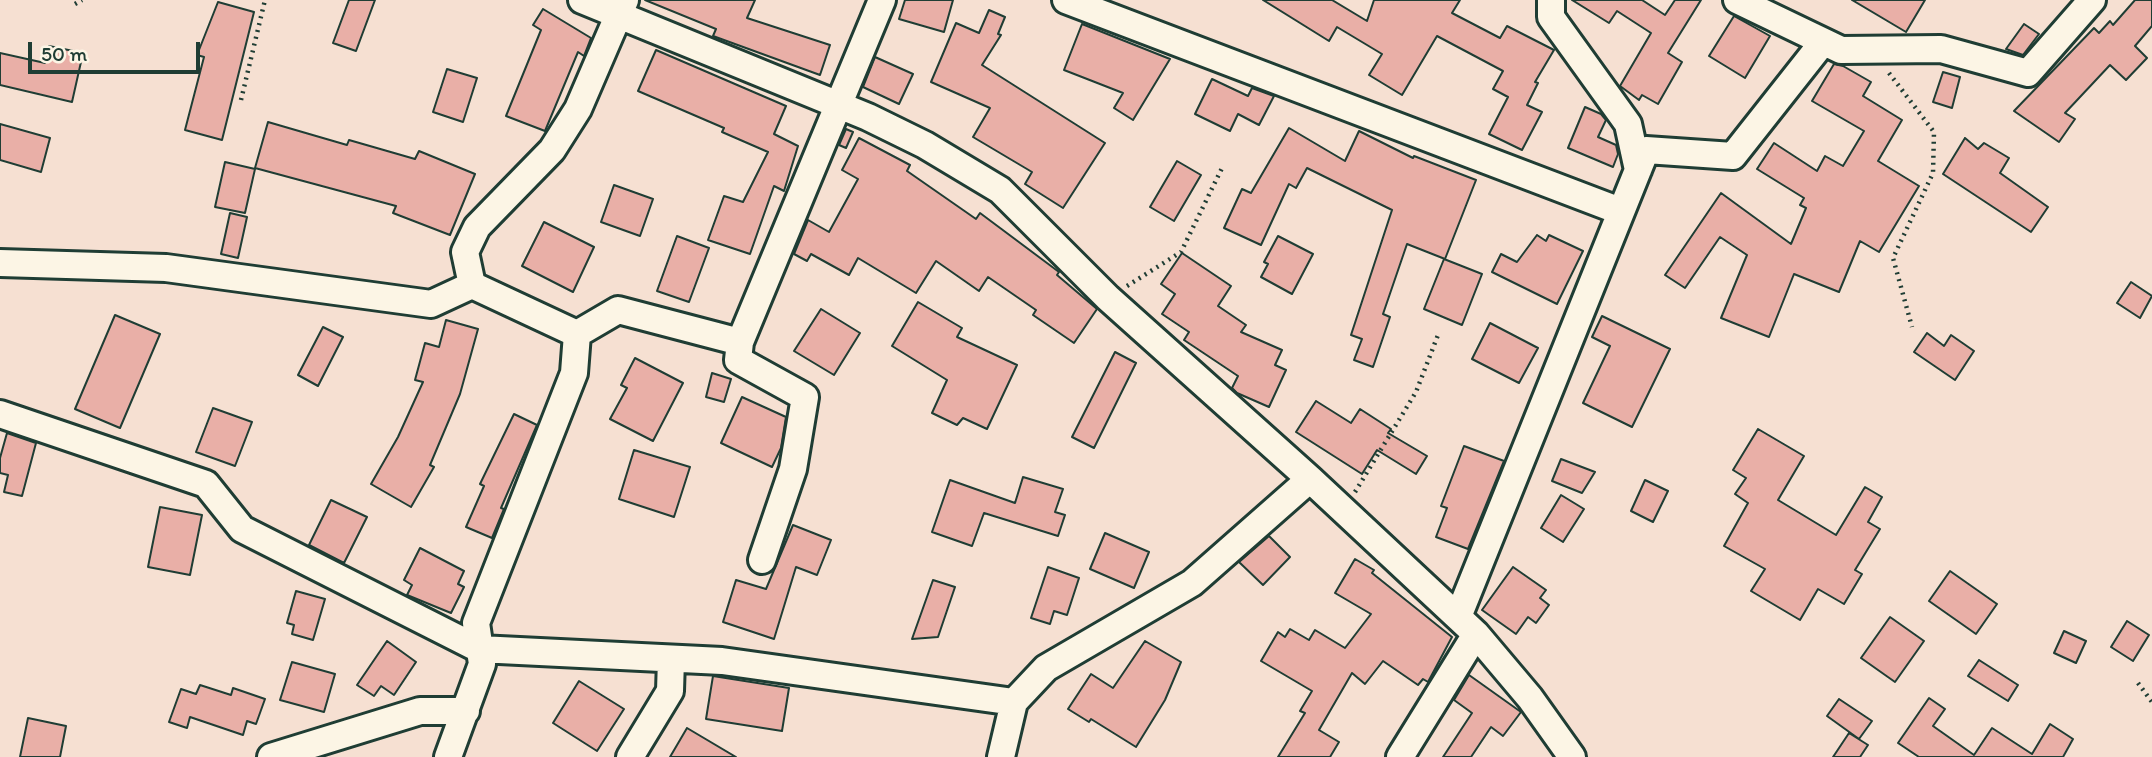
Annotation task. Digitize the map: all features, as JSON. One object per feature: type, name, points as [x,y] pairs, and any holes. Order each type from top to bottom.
[{"type":"street","points":[[582,0],[622,8],[838,104],[925,145],[1000,190],[1108,298],[1310,479],[1467,626],[1530,698],[1572,757]]},
{"type":"street","points":[[762,560],[793,469],[805,397],[738,360],[740,342],[882,0]]},
{"type":"street","points":[[1066,0],[1620,211]]},
{"type":"street","points":[[1551,0],[1551,17],[1628,124],[1637,170]]},
{"type":"street","points":[[1737,0],[1841,50],[1941,49],[2028,73],[2092,0]]},
{"type":"street","points":[[472,285],[465,253],[477,227],[552,150],[578,109],[622,8]]},
{"type":"street","points":[[1400,757],[1467,626],[1620,211],[1646,150],[1733,156],[1823,41]]},
{"type":"street","points":[[0,263],[166,268],[431,304],[472,285],[577,334]]},
{"type":"street","points":[[577,334],[618,310],[740,342]]},
{"type":"street","points":[[448,757],[482,664],[476,623],[574,373],[577,334]]},
{"type":"street","points":[[0,414],[206,484],[242,529],[480,649],[722,662],[1014,702]]},
{"type":"street","points":[[1001,757],[1014,702],[1046,668],[1192,583],[1310,479]]},
{"type":"street","points":[[630,757],[670,691],[671,659]]},
{"type":"street","points":[[271,757],[421,711],[466,711]]},
{"type":"path","points":[[75,4],[82,0]]},
{"type":"path","points":[[241,100],[265,0]]},
{"type":"path","points":[[1871,50],[1934,132],[1933,173],[1893,258],[1912,327]]},
{"type":"path","points":[[1108,298],[1181,252],[1223,166]]},
{"type":"path","points":[[1341,509],[1364,482],[1416,391],[1438,335]]},
{"type":"path","points":[[2138,683],[2152,702]]},
{"type":"building","points":[[349,0],[375,0],[356,51],[333,43]]},
{"type":"building","points":[[645,0],[755,0],[747,18],[830,45],[820,75],[713,36],[716,29]]},
{"type":"building","points":[[905,0],[953,0],[944,32],[899,19]]},
{"type":"building","points":[[1263,0],[1332,0],[1367,21],[1374,0],[1460,0],[1452,13],[1500,38],[1507,26],[1554,50],[1535,82],[1538,83],[1527,105],[1542,112],[1522,150],[1489,134],[1508,97],[1493,89],[1503,71],[1437,36],[1402,95],[1369,75],[1382,54],[1337,27],[1329,41]]},
{"type":"building","points":[[1572,0],[1642,0],[1665,15],[1675,0],[1701,0],[1668,53],[1682,62],[1658,104],[1642,95],[1639,100],[1620,86],[1651,33],[1617,11],[1609,23]]},
{"type":"building","points":[[1852,0],[1925,0],[1906,32]]},
{"type":"building","points":[[2135,0],[2152,0],[2152,26],[2135,46],[2147,58],[2126,80],[2110,65],[2065,113],[2075,119],[2059,142],[2014,111],[2094,28],[2099,33],[2110,21],[2113,25]]},
{"type":"building","points":[[218,2],[254,12],[222,140],[185,130],[204,57],[197,55]]},
{"type":"building","points":[[543,9],[591,38],[584,56],[578,52],[545,131],[506,116],[541,30],[533,25]]},
{"type":"building","points":[[989,10],[1005,17],[998,34],[1001,35],[982,65],[1105,143],[1063,208],[1025,184],[1032,172],[973,137],[990,108],[931,82],[956,23],[979,33]]},
{"type":"building","points":[[1734,16],[1770,36],[1745,78],[1709,56]]},
{"type":"building","points":[[1082,24],[1170,59],[1133,120],[1114,108],[1123,93],[1064,70]]},
{"type":"building","points":[[2024,24],[2039,34],[2023,55],[2006,49]]},
{"type":"building","points":[[49,46],[83,53],[72,102],[0,85],[0,53],[45,63]]},
{"type":"building","points":[[656,50],[786,106],[774,134],[798,146],[784,191],[774,186],[750,254],[708,240],[724,196],[743,202],[768,152],[722,132],[724,128],[638,91]]},
{"type":"building","points":[[875,57],[913,74],[899,104],[863,87]]},
{"type":"building","points":[[1834,64],[1843,66],[1871,82],[1863,96],[1902,120],[1878,161],[1919,186],[1879,252],[1860,241],[1839,292],[1794,274],[1769,337],[1721,318],[1747,255],[1720,237],[1685,288],[1665,275],[1721,193],[1791,244],[1806,208],[1800,205],[1804,198],[1757,169],[1774,143],[1817,171],[1825,156],[1843,166],[1864,131],[1812,101]]},
{"type":"building","points":[[447,69],[477,78],[463,122],[433,112]]},
{"type":"building","points":[[1943,72],[1960,77],[1952,108],[1933,102]]},
{"type":"building","points":[[1212,79],[1248,96],[1252,88],[1274,96],[1259,125],[1238,114],[1230,131],[1195,114]]},
{"type":"building","points":[[1585,107],[1601,114],[1606,120],[1598,137],[1616,145],[1618,154],[1613,167],[1568,148]]},
{"type":"building","points":[[268,122],[347,145],[349,140],[415,159],[419,151],[475,174],[450,235],[393,213],[396,206],[255,168]]},
{"type":"building","points":[[0,124],[50,138],[41,172],[0,160]]},
{"type":"building","points":[[1289,128],[1345,161],[1359,131],[1413,158],[1414,156],[1476,180],[1445,259],[1407,244],[1383,314],[1390,317],[1373,367],[1354,360],[1362,339],[1351,335],[1392,210],[1307,168],[1296,188],[1289,184],[1261,245],[1224,228],[1242,189],[1251,193]]},
{"type":"building","points":[[846,129],[853,132],[846,148],[839,145]]},
{"type":"building","points":[[859,138],[910,165],[907,171],[976,219],[980,213],[1059,272],[1057,275],[1097,309],[1074,343],[1033,315],[1036,310],[988,277],[979,291],[936,261],[916,293],[858,258],[849,275],[811,254],[807,261],[794,254],[808,220],[829,232],[858,179],[842,170]]},
{"type":"building","points":[[1965,138],[1978,149],[1984,143],[2009,158],[2000,173],[2048,207],[2031,232],[1943,174]]},
{"type":"building","points":[[1177,161],[1201,175],[1174,221],[1150,207]]},
{"type":"building","points":[[225,162],[255,169],[245,213],[215,207]]},
{"type":"building","points":[[614,185],[653,199],[640,236],[601,222]]},
{"type":"building","points":[[230,213],[247,217],[238,258],[221,254]]},
{"type":"building","points":[[544,222],[594,247],[573,292],[522,266]]},
{"type":"building","points":[[1537,235],[1546,241],[1549,235],[1583,251],[1557,304],[1492,272],[1501,254],[1517,262]]},
{"type":"building","points":[[677,236],[709,248],[689,302],[657,291]]},
{"type":"building","points":[[1278,236],[1313,254],[1292,294],[1261,277],[1268,264],[1264,262]]},
{"type":"building","points":[[1182,253],[1231,286],[1218,306],[1246,325],[1241,332],[1282,350],[1275,365],[1286,370],[1269,407],[1237,393],[1232,388],[1238,376],[1184,340],[1189,332],[1162,314],[1175,294],[1161,284]]},
{"type":"building","points":[[1444,259],[1482,274],[1462,325],[1424,309]]},
{"type":"building","points":[[2131,282],[2152,296],[2140,318],[2117,303]]},
{"type":"building","points":[[918,302],[962,328],[957,337],[1017,365],[987,429],[963,418],[957,425],[932,413],[947,380],[892,346]]},
{"type":"building","points":[[821,309],[860,333],[834,375],[794,351]]},
{"type":"building","points":[[115,315],[160,334],[120,428],[75,409]]},
{"type":"building","points":[[1602,316],[1670,349],[1632,427],[1583,403],[1610,346],[1592,337]]},
{"type":"building","points":[[446,320],[478,329],[460,394],[430,465],[434,467],[411,507],[371,484],[398,437],[423,382],[415,380],[425,343],[439,347]]},
{"type":"building","points":[[1490,323],[1538,348],[1519,383],[1472,359]]},
{"type":"building","points":[[323,327],[343,337],[318,386],[298,375]]},
{"type":"building","points":[[1927,333],[1944,346],[1951,335],[1974,351],[1955,380],[1914,352]]},
{"type":"building","points":[[1115,352],[1136,363],[1094,448],[1072,437]]},
{"type":"building","points":[[635,358],[683,383],[653,441],[610,419],[627,388],[621,385]]},
{"type":"building","points":[[712,373],[731,379],[724,402],[706,397]]},
{"type":"building","points":[[742,397],[786,417],[781,448],[772,467],[721,443]]},
{"type":"building","points":[[1316,401],[1351,423],[1360,409],[1391,429],[1388,433],[1427,456],[1416,474],[1377,450],[1362,474],[1296,432]]},
{"type":"building","points":[[213,408],[252,422],[235,466],[196,452]]},
{"type":"building","points":[[514,414],[537,425],[501,508],[504,509],[492,538],[466,527],[484,486],[480,484]]},
{"type":"building","points":[[1758,429],[1804,456],[1778,500],[1836,535],[1865,487],[1882,497],[1868,522],[1880,529],[1855,570],[1862,574],[1844,604],[1818,589],[1800,620],[1751,591],[1765,569],[1724,546],[1748,503],[1735,494],[1746,478],[1733,470]]},
{"type":"building","points":[[7,433],[36,443],[22,496],[4,492],[8,475],[0,473],[0,458]]},
{"type":"building","points":[[1464,446],[1504,461],[1468,549],[1436,537],[1447,508],[1441,506]]},
{"type":"building","points":[[634,450],[690,467],[674,517],[619,499]]},
{"type":"building","points":[[1561,459],[1595,472],[1582,493],[1552,481]]},
{"type":"building","points":[[1023,477],[1063,489],[1055,512],[1065,515],[1058,536],[984,513],[972,546],[932,532],[950,480],[1015,503]]},
{"type":"building","points":[[1645,480],[1668,491],[1653,522],[1631,511]]},
{"type":"building","points":[[1561,495],[1584,509],[1563,542],[1541,528]]},
{"type":"building","points":[[331,500],[367,517],[344,563],[309,545]]},
{"type":"building","points":[[160,507],[202,515],[190,575],[148,567]]},
{"type":"building","points":[[793,525],[831,540],[817,575],[796,567],[774,639],[723,622],[736,580],[766,589]]},
{"type":"building","points":[[1105,533],[1149,552],[1134,588],[1090,569]]},
{"type":"building","points":[[1269,536],[1290,557],[1263,585],[1239,562]]},
{"type":"building","points":[[420,548],[464,571],[458,584],[464,587],[451,613],[407,595],[412,585],[404,580]]},
{"type":"building","points":[[1355,559],[1374,570],[1372,573],[1452,637],[1428,682],[1423,679],[1418,685],[1383,661],[1365,684],[1352,673],[1319,730],[1339,742],[1330,757],[1278,757],[1305,713],[1300,711],[1312,691],[1261,661],[1278,632],[1285,637],[1290,629],[1309,640],[1315,630],[1345,648],[1371,614],[1335,593]]},
{"type":"building","points":[[1048,567],[1079,578],[1067,615],[1054,611],[1050,624],[1031,618]]},
{"type":"building","points":[[1513,567],[1546,590],[1540,598],[1549,605],[1536,623],[1528,617],[1516,634],[1482,610]]},
{"type":"building","points":[[1950,571],[1997,604],[1976,634],[1929,601]]},
{"type":"building","points":[[933,580],[955,587],[938,637],[912,639]]},
{"type":"building","points":[[296,591],[325,599],[313,640],[292,634],[294,625],[287,623]]},
{"type":"building","points":[[1890,617],[1924,641],[1895,682],[1861,658]]},
{"type":"building","points":[[2127,621],[2149,635],[2133,661],[2111,647]]},
{"type":"building","points":[[2064,631],[2086,641],[2076,663],[2054,653]]},
{"type":"building","points":[[387,641],[416,662],[394,695],[381,686],[374,696],[357,685]]},
{"type":"building","points":[[1145,641],[1181,662],[1165,700],[1136,747],[1091,719],[1089,722],[1068,709],[1091,674],[1113,688]]},
{"type":"building","points":[[1979,660],[2018,685],[2008,701],[1968,676]]},
{"type":"building","points":[[292,662],[335,674],[324,712],[280,700]]},
{"type":"building","points":[[1469,675],[1521,712],[1503,736],[1491,727],[1471,757],[1443,757],[1472,713],[1454,700]]},
{"type":"building","points":[[713,676],[789,688],[782,731],[706,719]]},
{"type":"building","points":[[579,681],[624,709],[597,751],[553,723]]},
{"type":"building","points":[[200,685],[231,695],[233,688],[265,699],[256,724],[247,721],[243,735],[190,717],[187,728],[169,722],[181,689],[196,694]]},
{"type":"building","points":[[1929,698],[1945,709],[1933,726],[1974,755],[1992,728],[2032,754],[2050,724],[2073,739],[2063,757],[1919,757],[1898,743]]},
{"type":"building","points":[[1839,699],[1872,721],[1859,739],[1827,716]]},
{"type":"building","points":[[28,718],[66,726],[60,757],[20,757]]},
{"type":"building","points":[[687,728],[736,757],[670,757]]},
{"type":"building","points":[[1849,733],[1868,745],[1860,757],[1833,757]]}]
